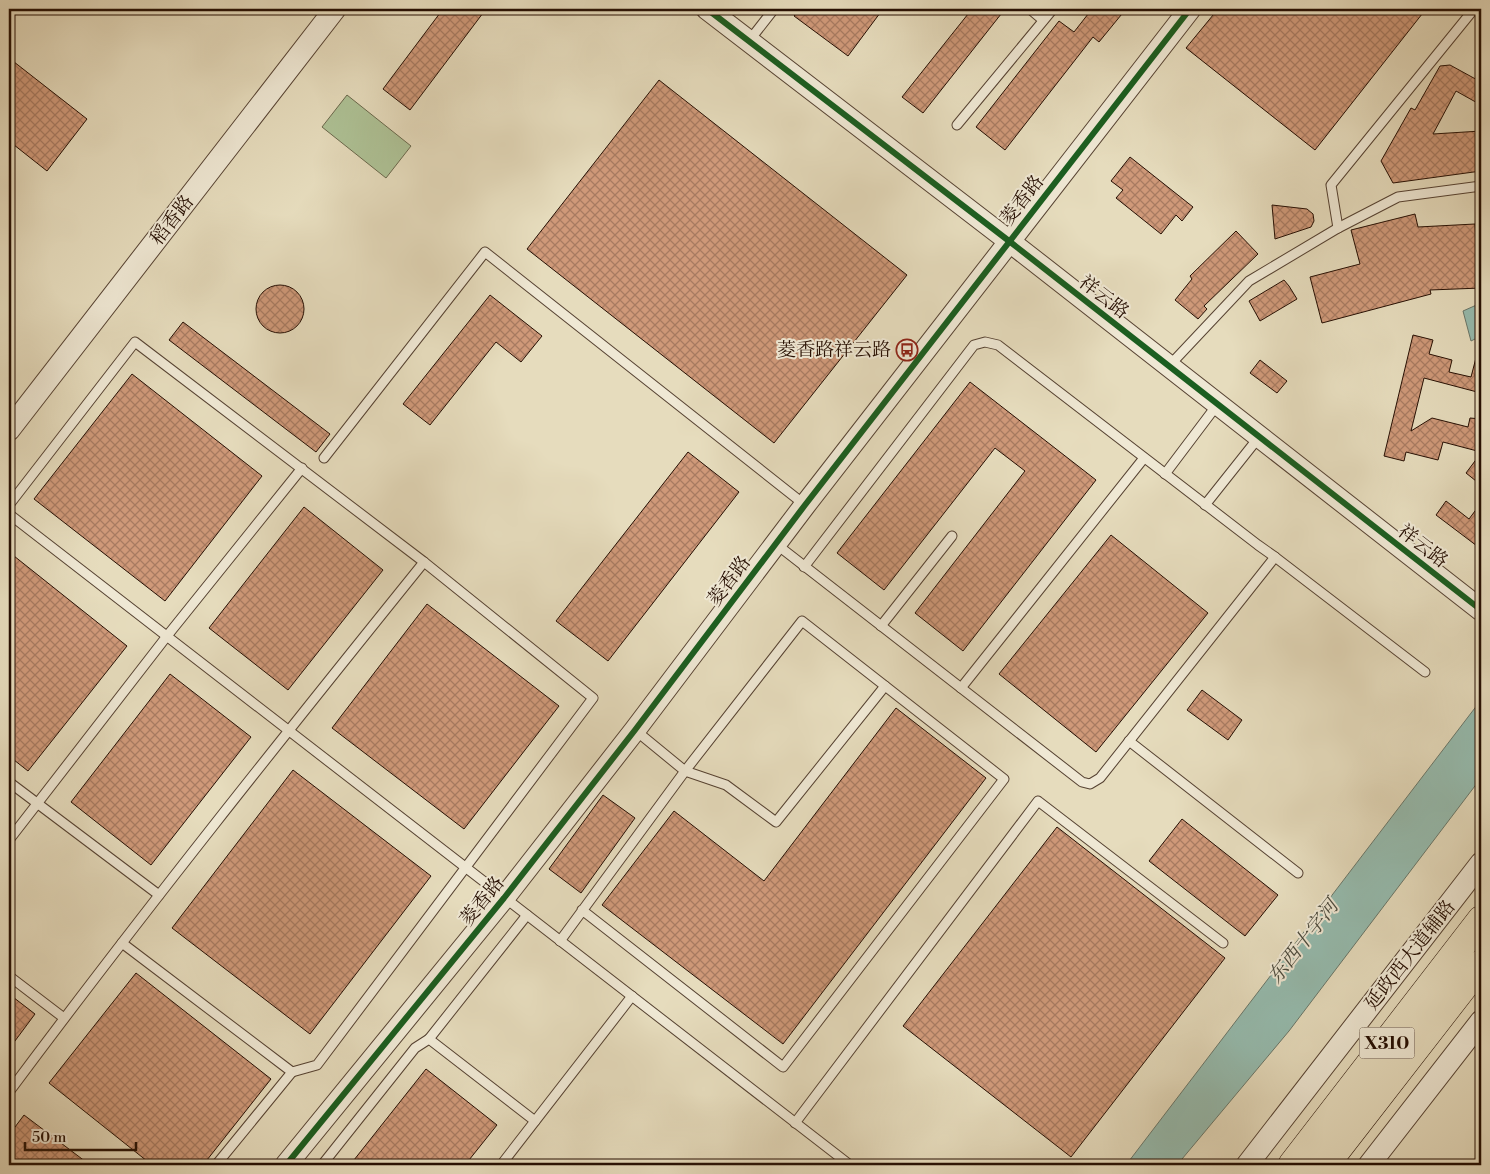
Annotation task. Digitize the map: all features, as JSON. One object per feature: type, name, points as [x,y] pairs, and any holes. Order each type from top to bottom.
[{"type":"main road","name":"X310","points":[[1292,1165],[1479,919]]},
{"type":"main road","name":"X310","points":[[1325,1165],[1481,964]]},
{"type":"street","name":"稻香路","points":[[9,430],[335,9]]},
{"type":"street","name":"祥云路","points":[[707,9],[1009,241],[1481,610]]},
{"type":"street","name":"菱香路","points":[[286,1165],[504,898],[635,730],[805,505],[1190,9]]},
{"type":"street","name":"延政西大道辅路","points":[[1247,1165],[1481,863]]},
{"type":"street","points":[[1369,1165],[1481,1020]]},
{"type":"lane","points":[[748,41],[774,9]]},
{"type":"lane","points":[[1030,9],[1043,20]]},
{"type":"lane","points":[[957,125],[1053,9]]},
{"type":"lane","points":[[1338,228],[1331,185],[1474,9]]},
{"type":"lane","points":[[1169,366],[1248,281],[1338,228],[1398,197],[1481,186]]},
{"type":"lane","points":[[324,458],[485,252],[805,505]]},
{"type":"lane","points":[[9,505],[135,342],[424,562],[594,698],[317,1065],[292,1072],[216,1165]]},
{"type":"lane","points":[[804,567],[974,345],[985,342],[998,345],[1425,672]]},
{"type":"lane","points":[[1165,474],[1217,405]]},
{"type":"lane","points":[[1205,505],[1259,437]]},
{"type":"lane","points":[[961,688],[1144,458]]},
{"type":"lane","points":[[9,840],[167,636],[302,468]]},
{"type":"lane","points":[[9,514],[850,1165]]},
{"type":"lane","points":[[881,626],[952,536]]},
{"type":"lane","points":[[776,544],[1082,782],[1090,784],[1100,778],[1275,557]]},
{"type":"lane","points":[[9,1092],[64,1018],[288,730],[424,562]]},
{"type":"lane","points":[[560,941],[582,910],[685,771],[802,621],[1004,779],[782,1067],[582,910]]},
{"type":"lane","points":[[635,730],[685,771],[726,785],[776,822],[885,686]]},
{"type":"lane","points":[[1129,741],[1298,873]]},
{"type":"lane","points":[[9,782],[159,895]]},
{"type":"lane","points":[[795,1122],[1038,801],[1223,943]]},
{"type":"lane","points":[[322,1165],[415,1048],[429,1039],[526,915]]},
{"type":"lane","points":[[122,943],[292,1072]]},
{"type":"lane","points":[[9,976],[64,1018]]},
{"type":"lane","points":[[501,1165],[632,996]]},
{"type":"lane","points":[[429,1039],[535,1121]]},
{"type":"green space","points":[[347,95],[411,146],[386,178],[322,127]]},
{"type":"water","points":[[1481,303],[1481,336],[1471,341],[1463,311]]},
{"type":"water","name":"东西十字河","points":[[1481,700],[1481,778],[1289,1031],[1177,1165],[1126,1165]]},
{"type":"building","points":[[443,9],[486,9],[410,110],[383,89]]},
{"type":"building","points":[[800,9],[883,9],[848,56],[794,16]]},
{"type":"building","points":[[972,9],[1005,9],[923,113],[902,97]]},
{"type":"building","points":[[1092,9],[1126,9],[1099,42],[1093,37],[1005,150],[976,127],[1059,21],[1074,32]]},
{"type":"building","points":[[1218,9],[1426,9],[1315,150],[1186,48]]},
{"type":"building","points":[[9,58],[87,119],[47,171],[9,141]]},
{"type":"building","points":[[1450,65],[1481,82],[1481,105],[1456,91],[1433,134],[1481,131],[1481,171],[1393,183],[1381,161],[1411,108],[1415,110],[1440,66]]},
{"type":"building","points":[[659,80],[907,275],[774,443],[527,249]]},
{"type":"building","points":[[1130,157],[1193,207],[1182,221],[1176,215],[1161,234],[1116,198],[1123,190],[1111,181]]},
{"type":"building","points":[[1272,205],[1307,209],[1313,214],[1314,221],[1311,227],[1275,239]]},
{"type":"building","points":[[1415,214],[1418,227],[1475,224],[1477,265],[1481,265],[1481,288],[1430,290],[1431,294],[1322,323],[1310,277],[1360,264],[1351,230]]},
{"type":"building","points":[[1236,231],[1258,254],[1204,306],[1207,309],[1198,319],[1175,300],[1192,279],[1190,276]]},
{"type":"building","points":[[1284,280],[1297,299],[1260,321],[1249,301]]},
{"type":"building","points":[[275,285],[285,285],[297,292],[304,304],[304,314],[297,326],[285,333],[275,333],[267,329],[260,322],[256,314],[256,304],[260,296],[267,289]]},
{"type":"building","points":[[490,295],[542,336],[521,362],[496,342],[430,425],[403,404]]},
{"type":"building","points":[[183,322],[330,434],[316,452],[169,340]]},
{"type":"building","points":[[1413,335],[1433,340],[1429,354],[1452,360],[1449,372],[1471,377],[1477,354],[1481,355],[1481,393],[1424,378],[1411,431],[1432,418],[1468,427],[1470,418],[1481,419],[1481,452],[1443,442],[1438,460],[1406,452],[1404,461],[1384,456]]},
{"type":"building","points":[[1260,360],[1287,381],[1277,393],[1250,373]]},
{"type":"building","points":[[132,374],[262,476],[165,601],[34,499]]},
{"type":"building","points":[[970,382],[1096,480],[963,651],[915,613],[1025,471],[995,448],[884,590],[837,553]]},
{"type":"building","points":[[688,452],[739,492],[608,661],[556,621]]},
{"type":"building","points":[[1481,453],[1481,485],[1466,473]]},
{"type":"building","points":[[1446,501],[1469,519],[1481,503],[1481,549],[1436,515]]},
{"type":"building","points":[[304,507],[383,570],[288,690],[209,628]]},
{"type":"building","points":[[1111,535],[1208,613],[1096,752],[999,674]]},
{"type":"building","points":[[9,552],[127,646],[28,771],[9,756]]},
{"type":"building","points":[[427,604],[559,706],[464,829],[332,728]]},
{"type":"building","points":[[170,674],[251,737],[151,865],[71,802]]},
{"type":"building","points":[[1202,690],[1242,720],[1228,740],[1187,710]]},
{"type":"building","points":[[896,708],[986,778],[783,1044],[602,905],[674,811],[764,881]]},
{"type":"building","points":[[293,770],[431,876],[310,1034],[172,928]]},
{"type":"building","points":[[603,795],[635,818],[581,893],[549,869]]},
{"type":"building","points":[[1182,819],[1278,895],[1245,936],[1149,861]]},
{"type":"building","points":[[1057,827],[1225,958],[1071,1157],[903,1026]]},
{"type":"building","points":[[136,973],[271,1079],[203,1165],[152,1165],[49,1083]]},
{"type":"building","points":[[9,994],[35,1014],[9,1049]]},
{"type":"building","points":[[426,1069],[497,1125],[465,1165],[350,1165]]},
{"type":"building","points":[[24,1115],[90,1165],[9,1165],[9,1135]]},
{"type":"cycle path","points":[[707,9],[1009,241],[1481,610]]},
{"type":"cycle path","points":[[286,1165],[504,898],[635,730],[805,505],[1190,9]]},
{"type":"place","name":"菱香路祥云路","points":[[907,350]]}]
